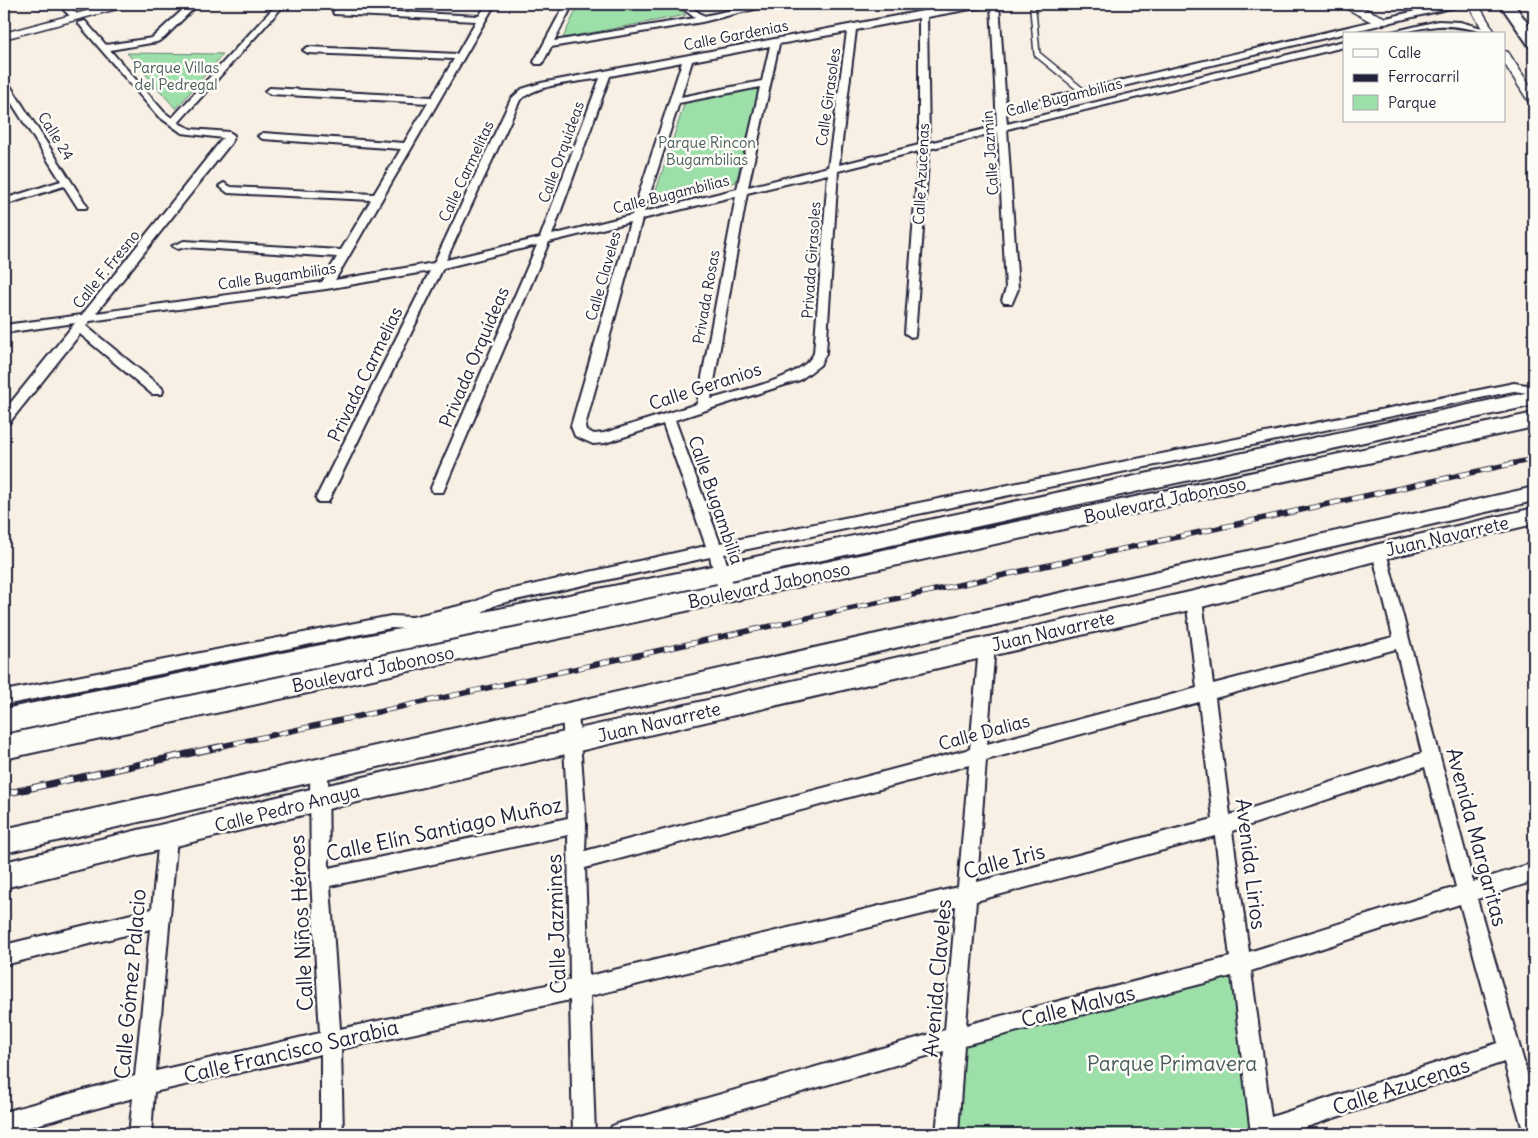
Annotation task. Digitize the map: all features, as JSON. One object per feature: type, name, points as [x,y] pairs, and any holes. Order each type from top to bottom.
[{"type":"highway","points":[[1506,4],[1534,43]]},
{"type":"main road","name":"Boulevard Jabonoso","points":[[4,721],[433,633],[459,627],[539,600],[724,584],[801,544],[1064,489],[1534,398]]},
{"type":"main road","name":"Boulevard Jabonoso","points":[[4,747],[724,584],[1534,420]]},
{"type":"main road","name":"Juan Navarrete","points":[[570,712],[1534,494]]},
{"type":"main road","name":"Juan Navarrete","points":[[572,742],[1194,600],[1379,552],[1534,516]]},
{"type":"main road","name":"Calle Pedro Anaya","points":[[4,842],[570,712]]},
{"type":"main road","name":"Calle Pedro Anaya","points":[[4,875],[168,837],[319,799],[572,742]]},
{"type":"street","points":[[4,36],[72,14],[95,4]]},
{"type":"street","points":[[4,29],[124,4]]},
{"type":"street","points":[[104,48],[154,40],[162,36],[194,4]]},
{"type":"street","points":[[72,14],[161,114],[174,122],[281,4]]},
{"type":"street","points":[[326,285],[491,4]]},
{"type":"street","points":[[539,62],[569,4]]},
{"type":"street","points":[[681,4],[702,19]]},
{"type":"street","points":[[548,45],[702,19],[771,4]]},
{"type":"street","name":"Calle Gardenias","points":[[525,91],[541,86],[688,58],[982,4]]},
{"type":"street","name":"Calle Jazmín","points":[[995,4],[1004,127],[1012,289],[1008,300]]},
{"type":"street","name":"Calle Bugambilias","points":[[1002,112],[1178,72],[1455,4]]},
{"type":"street","points":[[1474,4],[1490,32]]},
{"type":"street","points":[[337,12],[482,19]]},
{"type":"street","name":"Calle Azucenas","points":[[911,333],[924,147],[923,14]]},
{"type":"street","points":[[1396,32],[1436,22],[1458,23],[1490,32]]},
{"type":"street","name":"Calle Girasoles","points":[[833,170],[852,28]]},
{"type":"street","name":"Privada Rosas","points":[[703,408],[742,192],[775,42]]},
{"type":"street","name":"Calle Bugambilias","points":[[4,329],[82,322],[438,266],[1343,44]]},
{"type":"street","points":[[308,50],[459,57]]},
{"type":"street","points":[[1506,57],[1534,101]]},
{"type":"street","name":"Calle Claveles","points":[[593,439],[580,433],[578,426],[637,218],[676,101],[688,58]]},
{"type":"street","points":[[1178,72],[1189,82]]},
{"type":"street","name":"Calle Orquídeas","points":[[544,241],[606,74]]},
{"type":"street","points":[[676,101],[765,83]]},
{"type":"street","name":"Calle 24","points":[[4,84],[82,206]]},
{"type":"street","points":[[270,91],[434,100]]},
{"type":"street","name":"Calle Carmelitas","points":[[438,266],[516,99],[525,91]]},
{"type":"street","name":"Calle F. Fresno","points":[[4,420],[227,141],[229,135],[188,131],[178,128],[174,122]]},
{"type":"street","points":[[263,136],[407,146]]},
{"type":"street","name":"Privada Girasoles","points":[[820,353],[833,170]]},
{"type":"street","points":[[4,202],[67,182]]},
{"type":"street","points":[[224,186],[228,190],[377,197]]},
{"type":"street","name":"Privada Orquídeas","points":[[438,488],[544,241]]},
{"type":"street","points":[[178,246],[184,244],[341,259]]},
{"type":"street","name":"Privada Carmelias","points":[[323,498],[438,266]]},
{"type":"street","points":[[82,322],[157,391]]},
{"type":"street","name":"Calle Geranios","points":[[593,439],[605,438],[703,408],[795,377],[816,362],[820,353]]},
{"type":"street","points":[[1064,489],[1514,387],[1534,390]]},
{"type":"street","name":"Calle Bugambilia","points":[[668,418],[715,550],[724,584]]},
{"type":"street","points":[[4,698],[391,622],[412,623],[475,609],[495,599],[539,600],[715,550],[801,544]]},
{"type":"street","name":"Avenida Margaritas","points":[[1379,552],[1466,892],[1512,1049],[1534,1133]]},
{"type":"street","name":"Avenida Lirios","points":[[1194,600],[1262,1133]]},
{"type":"street","points":[[459,627],[475,609]]},
{"type":"street","points":[[412,623],[433,633]]},
{"type":"street","name":"Calle Dalias","points":[[576,862],[1401,641]]},
{"type":"street","name":"Avenida Claveles","points":[[947,1134],[988,646]]},
{"type":"street","points":[[42,713],[46,690]]},
{"type":"street","name":"Calle Jazmines","points":[[570,712],[578,825],[576,862],[584,1134]]},
{"type":"street","name":"Calle Iris","points":[[581,988],[966,894],[1224,825],[1433,757]]},
{"type":"street","name":"Calle Niños Héroes","points":[[318,770],[320,879],[331,1041],[332,1134]]},
{"type":"street","name":"Calle Elín Santiago Muñoz","points":[[320,879],[578,825]]},
{"type":"street","name":"Calle Gómez Palacio","points":[[140,1134],[168,837]]},
{"type":"street","name":"Calle Malvas","points":[[620,1134],[954,1038],[1241,964],[1534,872]]},
{"type":"street","points":[[4,955],[159,917]]},
{"type":"street","name":"Calle Francisco Sarabia","points":[[4,1122],[145,1084],[331,1041],[581,988]]},
{"type":"street","name":"Calle Azucenas","points":[[1262,1133],[1512,1049]]},
{"type":"lane","points":[[1347,4],[1356,12],[1383,22]]},
{"type":"lane","points":[[1347,4],[1383,22]]},
{"type":"lane","points":[[1033,10],[1037,54],[1085,93]]},
{"type":"green space","points":[[579,4],[672,4],[686,15],[563,38]]},
{"type":"green space","name":"Parque Villas del Pedregal","points":[[127,53],[223,54],[176,109]]},
{"type":"green space","name":"Parque Rincon Bugambilias","points":[[760,87],[736,182],[652,203],[685,102]]},
{"type":"green space","name":"Parque Primavera","points":[[1233,975],[1252,1134],[957,1134],[961,1044]]},
{"type":"railway","points":[[213,748],[1534,459]]},
{"type":"railway","points":[[4,794],[219,747]]}]
